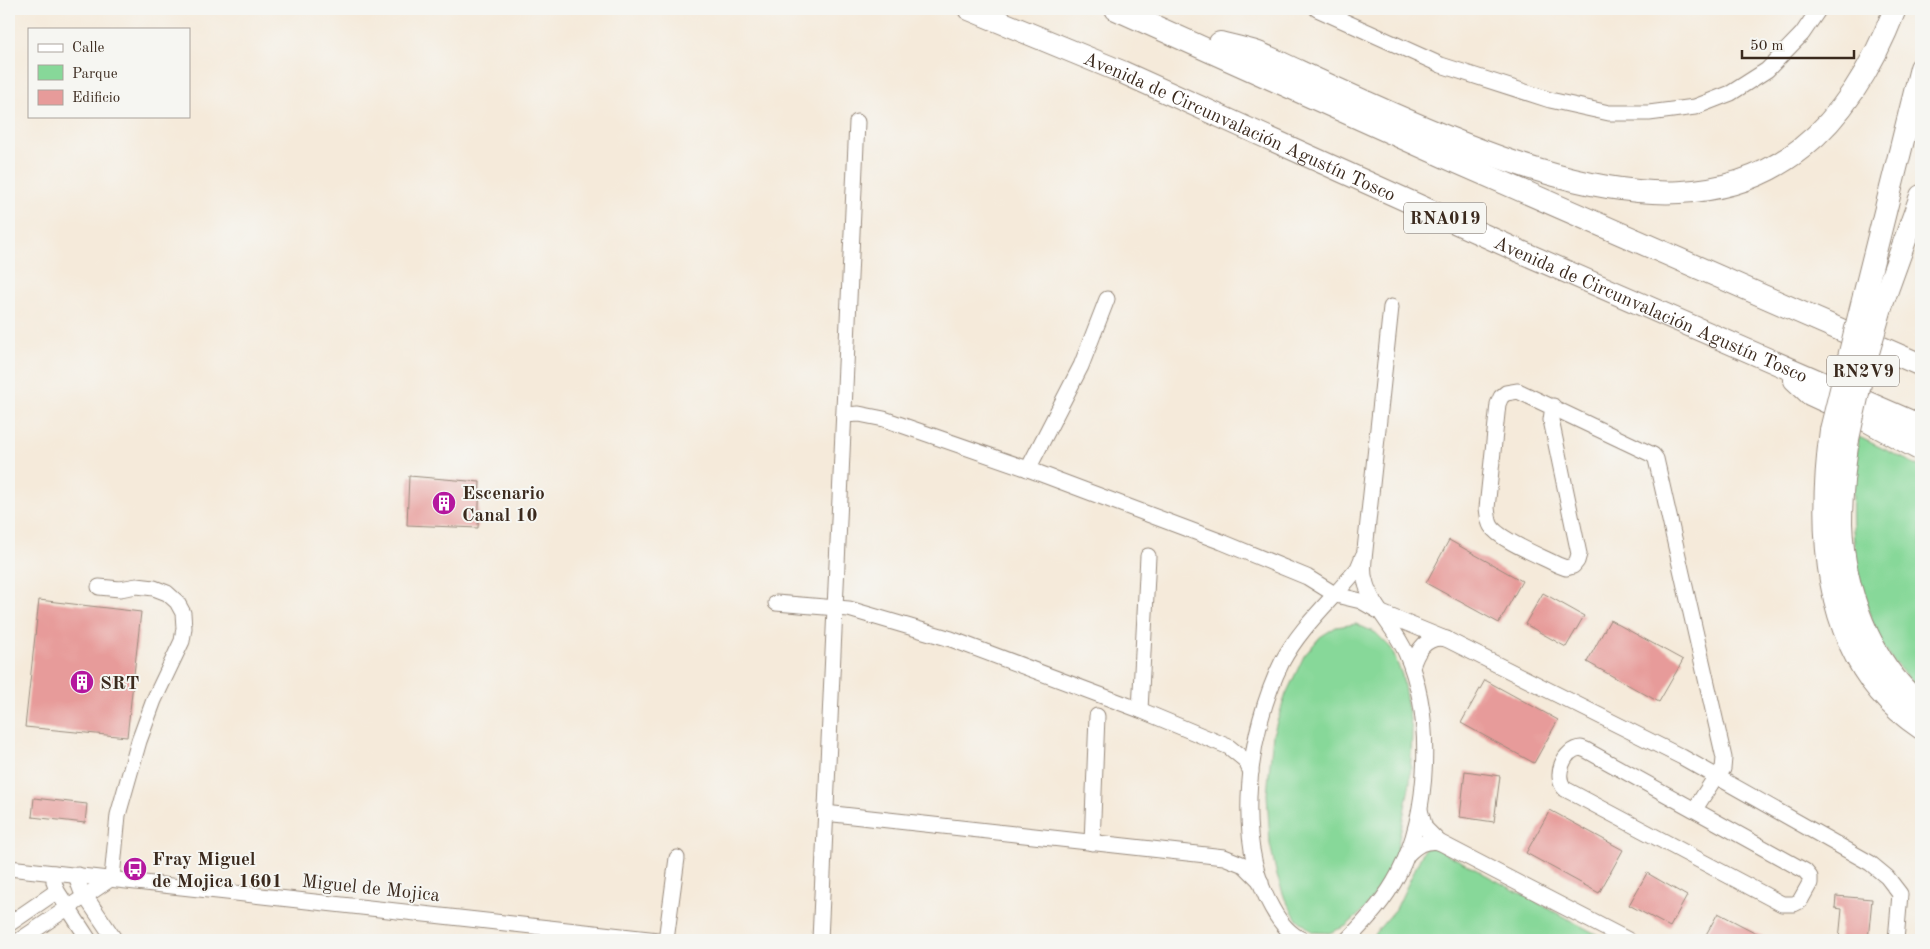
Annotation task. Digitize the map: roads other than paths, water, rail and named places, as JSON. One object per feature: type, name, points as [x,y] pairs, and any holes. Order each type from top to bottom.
[{"type":"highway","name":"Avenida de Circunvalación Agustín Tosco","points":[[969,9],[1122,72],[1519,251],[1769,358],[1921,426]]},
{"type":"highway","name":"RNA019","points":[[1116,9],[1444,156],[1921,365]]},
{"type":"highway","points":[[1152,24],[1258,53],[1397,116],[1526,167],[1596,185],[1663,193],[1702,190],[1737,182],[1771,168],[1810,141],[1826,126],[1852,92],[1878,48],[1895,9]]},
{"type":"highway","name":"RN2V9","points":[[1840,434],[1863,370],[1873,300],[1921,68]]},
{"type":"highway","name":"RN2V9","points":[[1873,300],[1921,196]]},
{"type":"highway","points":[[1769,358],[1810,394],[1864,419],[1921,450]]},
{"type":"highway","points":[[1840,434],[1843,480],[1842,524],[1846,558],[1855,603],[1870,640],[1885,665],[1906,690],[1921,704]]},
{"type":"highway","points":[[1840,434],[1825,487],[1825,534],[1830,578],[1841,620],[1850,642],[1871,680],[1898,710],[1921,728]]},
{"type":"street","points":[[1317,9],[1441,65],[1550,100],[1609,113],[1649,113],[1695,107],[1731,93],[1767,70],[1802,34],[1819,9]]},
{"type":"street","points":[[820,940],[857,122]]},
{"type":"street","points":[[1028,469],[1080,366],[1107,299]]},
{"type":"street","points":[[1346,939],[1373,913],[1398,875],[1406,856],[1419,806],[1424,777],[1424,734],[1412,667],[1404,647],[1373,600],[1364,579],[1365,550],[1391,307]]},
{"type":"street","points":[[1553,406],[1551,420],[1579,554],[1577,561],[1574,566],[1566,568],[1499,536],[1491,527],[1487,508],[1498,404],[1501,397],[1506,393],[1518,391],[1553,406],[1652,455],[1656,459],[1724,758],[1723,769],[1716,776],[1695,809]]},
{"type":"street","points":[[844,415],[859,414],[884,419],[1028,469],[1203,535],[1307,577],[1336,595],[1361,601],[1382,613],[1448,640],[1682,757],[1870,863],[1887,877],[1900,894],[1896,940]]},
{"type":"street","points":[[1295,938],[1277,917],[1266,897],[1253,852],[1250,826],[1251,772],[1259,728],[1274,680],[1283,661],[1314,617],[1336,595],[1358,568],[1365,550]]},
{"type":"street","points":[[1140,710],[1148,556]]},
{"type":"street","points":[[1307,577],[1314,585],[1318,595],[1314,617]]},
{"type":"street","points":[[20,940],[112,878],[118,815],[139,741],[154,700],[182,640],[184,628],[183,613],[177,602],[166,593],[154,588],[138,586],[120,589],[99,587]]},
{"type":"street","points":[[776,603],[834,606],[863,612],[952,639],[1140,710],[1229,747],[1245,760],[1251,772]]},
{"type":"street","points":[[1412,667],[1421,646],[1429,640],[1441,638],[1448,640]]},
{"type":"street","points":[[1092,843],[1097,716]]},
{"type":"street","points":[[1229,747],[1238,746],[1251,740],[1259,728]]},
{"type":"street","points":[[1575,749],[1586,750],[1695,809],[1805,871],[1810,877],[1810,883],[1800,901],[1794,904],[1782,904],[1574,793],[1562,786],[1559,772],[1570,752],[1575,749]]},
{"type":"street","points":[[1419,806],[1424,828],[1439,842],[1628,940]]},
{"type":"street","points":[[825,813],[1224,857],[1235,856],[1242,850],[1246,843],[1250,826]]},
{"type":"street","points":[[1406,856],[1416,846],[1425,842],[1439,842]]},
{"type":"street","points":[[1224,857],[1244,865],[1261,882]]},
{"type":"street","points":[[666,940],[677,858]]},
{"type":"street","points":[[9,868],[54,873],[57,891],[90,940]]},
{"type":"street","name":"Miguel de Mojica","points":[[54,873],[658,940]]},
{"type":"street","points":[[78,875],[78,882],[85,896],[115,940]]},
{"type":"street","points":[[9,924],[57,891]]},
{"type":"place","name":"Escenario Canal 10","points":[[444,503]]},
{"type":"place","name":"SRT","points":[[82,682]]},
{"type":"place","name":"Fray Miguel de Mojica 1601","points":[[135,869]]}]
